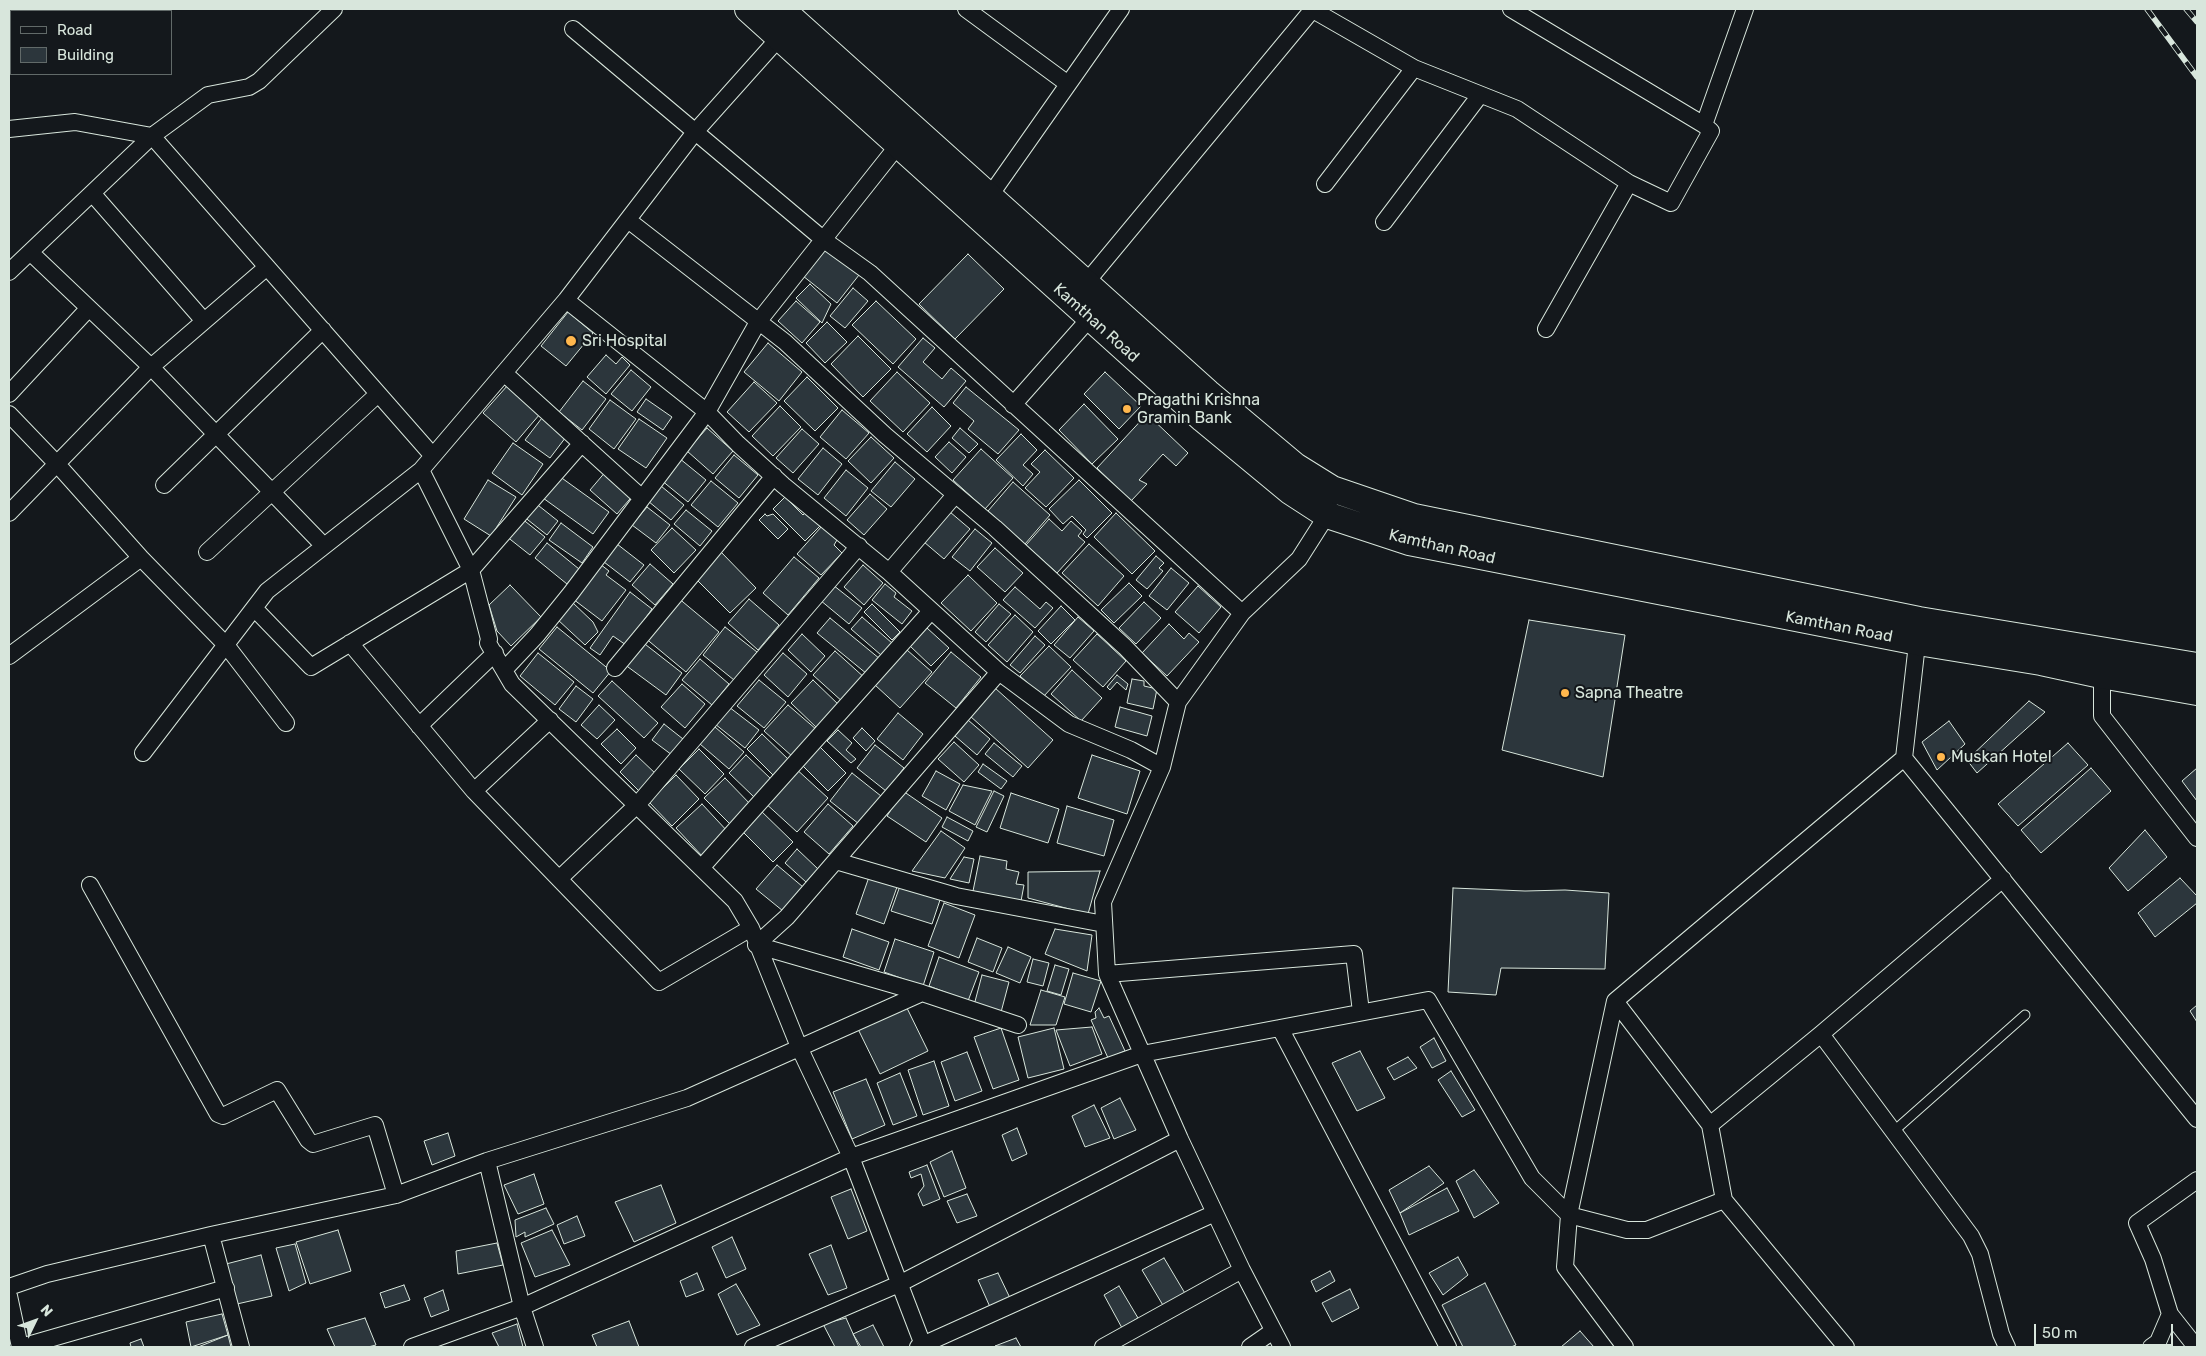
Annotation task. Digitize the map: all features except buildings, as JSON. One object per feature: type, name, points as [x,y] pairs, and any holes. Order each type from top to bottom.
[{"type":"main road","name":"Kamthan Road","points":[[748,9],[779,38],[905,136],[989,197],[1078,292],[1090,318],[1203,419],[1290,491],[1327,515],[1409,542],[1578,563],[1919,631],[2102,663],[2197,692]]},
{"type":"main road","name":"Kamthan Road","points":[[781,9],[905,136],[1078,292],[1295,466],[1332,489],[1414,517],[1578,563]]},
{"type":"main road","name":"Kamthan Road","points":[[2102,663],[2197,666]]},
{"type":"street","points":[[9,272],[152,136],[208,95],[249,87],[259,82],[334,9]]},
{"type":"street","points":[[966,9],[1068,84]]},
{"type":"street","points":[[989,197],[1121,9]]},
{"type":"street","points":[[1078,292],[1313,9],[1414,68],[1517,109],[1629,183],[1671,203],[1711,131],[1511,9]]},
{"type":"street","points":[[1704,125],[1745,9]]},
{"type":"street","points":[[573,29],[824,240],[870,273],[1242,613]]},
{"type":"street","points":[[143,754],[267,591],[421,470],[566,300],[695,132],[779,38]]},
{"type":"street","points":[[1325,184],[1414,68]]},
{"type":"street","points":[[1384,222],[1480,95]]},
{"type":"street","points":[[9,128],[75,122],[152,136],[433,456]]},
{"type":"street","points":[[504,670],[537,635],[707,412],[758,322],[905,136]]},
{"type":"street","points":[[1546,329],[1629,183]]},
{"type":"street","points":[[92,193],[204,321]]},
{"type":"street","points":[[628,220],[786,342],[885,435],[995,528],[1125,647],[1178,702]]},
{"type":"street","points":[[30,252],[152,367],[324,546]]},
{"type":"street","points":[[9,513],[152,367],[267,267]]},
{"type":"street","points":[[566,300],[707,412],[738,444],[890,572],[999,672],[1069,724],[1131,750],[1162,767]]},
{"type":"street","points":[[9,394],[89,308]]},
{"type":"street","points":[[1013,404],[1090,318]]},
{"type":"street","points":[[164,484],[323,330]]},
{"type":"street","points":[[504,373],[642,498]]},
{"type":"street","points":[[207,552],[378,394]]},
{"type":"street","points":[[9,414],[57,464],[141,558],[226,645],[286,723]]},
{"type":"street","points":[[254,608],[311,667],[471,570],[582,443]]},
{"type":"street","points":[[421,470],[471,570],[489,638],[488,642],[512,684],[638,804],[734,901],[751,928],[756,945],[799,1047],[851,1158],[921,1346],[1215,1213]]},
{"type":"street","points":[[615,668],[774,476]]},
{"type":"street","points":[[1282,1347],[1242,1270],[1180,1139],[1107,974],[1103,902],[1162,767],[1178,702],[1242,613],[1299,559],[1327,515],[1332,489]]},
{"type":"street","points":[[890,572],[955,495]]},
{"type":"street","points":[[559,878],[638,804],[859,546]]},
{"type":"street","points":[[9,656],[141,558]]},
{"type":"street","points":[[701,868],[931,611]]},
{"type":"street","points":[[1625,1347],[1566,1267],[1569,1215],[1615,1001],[1904,758],[1919,631]]},
{"type":"street","points":[[350,643],[474,791],[659,982],[751,928]]},
{"type":"street","points":[[419,726],[495,653]]},
{"type":"street","points":[[2102,663],[2102,716],[2197,838]]},
{"type":"street","points":[[756,945],[787,917],[999,672]]},
{"type":"street","points":[[474,791],[550,720]]},
{"type":"street","points":[[1904,758],[2197,1119]]},
{"type":"street","points":[[836,861],[956,896],[1104,924]]},
{"type":"street","points":[[1710,1126],[2003,879]]},
{"type":"street","points":[[90,885],[218,1114],[223,1116],[277,1090],[308,1140],[314,1144],[375,1125],[396,1195]]},
{"type":"street","points":[[756,945],[922,993],[1018,1025]]},
{"type":"street","points":[[1107,974],[1354,954],[1361,1012]]},
{"type":"street","points":[[9,1287],[48,1274],[211,1235],[396,1195],[487,1161],[687,1098],[922,993]]},
{"type":"street","points":[[412,1347],[522,1307],[851,1158],[1142,1054],[1428,1000],[1532,1178],[1569,1215],[1627,1230],[1647,1230],[1724,1200]]},
{"type":"street","points":[[1615,1001],[1710,1126],[1724,1200],[1846,1347]]},
{"type":"street","points":[[1280,1028],[1448,1347]]},
{"type":"street","points":[[1821,1034],[1971,1236],[1980,1254],[2001,1334],[2007,1347]]},
{"type":"street","points":[[753,1347],[899,1284],[1180,1139]]},
{"type":"street","points":[[487,1161],[522,1307],[535,1347]]},
{"type":"street","points":[[2196,1347],[2170,1314],[2153,1259],[2137,1223],[2197,1180]]},
{"type":"street","points":[[211,1235],[242,1347]]},
{"type":"street","points":[[1103,1347],[1242,1270]]},
{"type":"street","points":[[9,1296],[21,1347],[226,1288]]},
{"type":"street","points":[[2151,1347],[2158,1342],[2170,1314]]},
{"type":"street","points":[[1250,1347],[1273,1331]]},
{"type":"lane","points":[[1894,1132],[2025,1015]]},
{"type":"railway","points":[[2147,9],[2197,77]]},
{"type":"railway","points":[[2186,9],[2197,22]]},
{"type":"place","name":"Sri Hospital","points":[[571,341]]},
{"type":"place","name":"Pragathi Krishna Gramin Bank","points":[[1127,409]]},
{"type":"place","name":"Sapna Theatre","points":[[1565,693]]},
{"type":"place","name":"Muskan Hotel","points":[[1941,757]]}]
